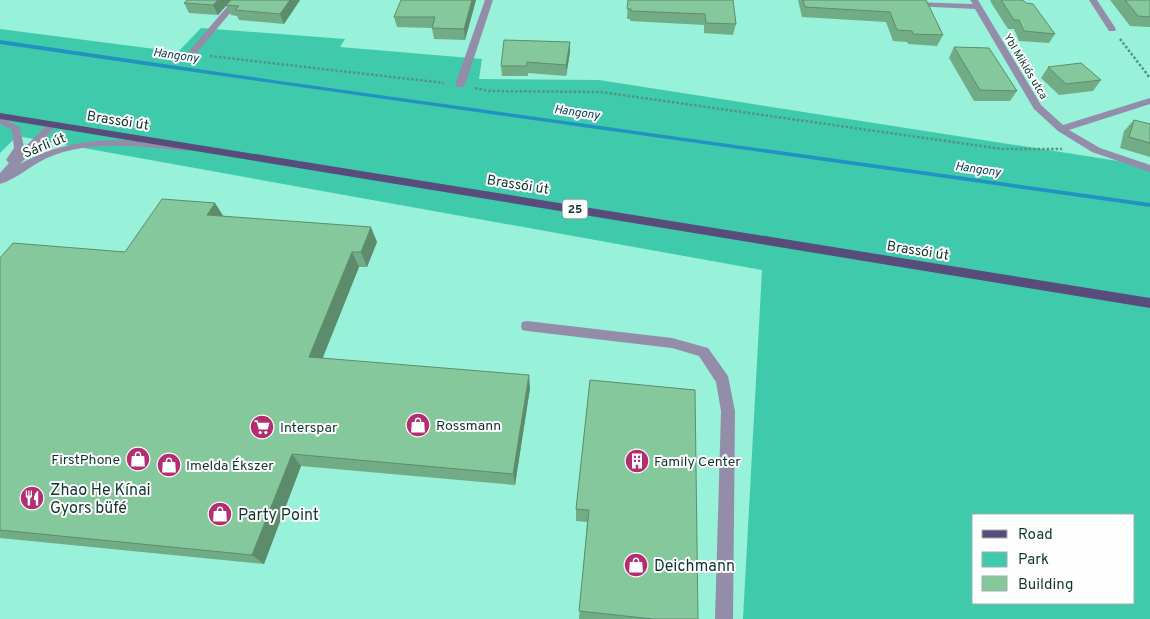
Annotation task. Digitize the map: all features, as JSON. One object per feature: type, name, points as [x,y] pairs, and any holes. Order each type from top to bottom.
[{"type":"main road","name":"Brassói út","points":[[0,116],[1150,303]]},
{"type":"street","points":[[192,54],[237,0]]},
{"type":"street","points":[[460,85],[489,0]]},
{"type":"street","points":[[1093,0],[1112,29]]},
{"type":"street","points":[[901,4],[976,4]]},
{"type":"street","name":"Ybl Miklós utca","points":[[976,4],[1037,107],[1061,129],[1096,150],[1150,169]]},
{"type":"street","points":[[1061,129],[1150,101]]},
{"type":"street","name":"Sárli út","points":[[0,120],[17,129],[19,148],[0,179]]},
{"type":"street","name":"Sárli út","points":[[0,179],[52,125]]},
{"type":"street","name":"Sárli út","points":[[0,179],[43,156],[83,145],[110,142],[220,151]]},
{"type":"street","points":[[527,326],[672,343],[703,352],[723,380],[728,411],[724,619]]},
{"type":"path","points":[[1112,29],[1150,78]]},
{"type":"path","points":[[192,54],[460,85],[489,91],[601,92],[1002,148],[1096,150]]},
{"type":"green space","points":[[201,28],[345,39],[340,47],[482,59],[479,79],[599,80],[1150,166],[1150,619],[743,619],[762,270],[17,136],[0,153],[0,29],[178,52]]},
{"type":"building","points":[[187,0],[218,0],[213,5],[184,3]]},
{"type":"building","points":[[231,0],[290,0],[280,14],[235,10],[239,6],[226,5]]},
{"type":"building","points":[[401,0],[472,0],[464,29],[432,28],[435,17],[394,17]]},
{"type":"building","points":[[628,0],[733,0],[736,24],[706,23],[705,14],[631,11],[631,9],[627,9]]},
{"type":"building","points":[[803,0],[926,0],[943,35],[913,34],[912,31],[897,30],[890,12],[805,7]]},
{"type":"building","points":[[1001,0],[1023,0],[1026,3],[1033,4],[1055,34],[1024,31],[1019,20],[1014,20]]},
{"type":"building","points":[[1125,0],[1150,0],[1150,17],[1138,16]]},
{"type":"building","points":[[504,40],[570,42],[566,65],[527,62],[527,66],[501,66]]},
{"type":"building","points":[[954,47],[989,48],[1017,91],[980,90]]},
{"type":"building","points":[[1081,63],[1101,80],[1066,84],[1048,67]]},
{"type":"building","points":[[1134,120],[1150,124],[1150,143],[1129,137]]},
{"type":"building","name":"Interspar","points":[[162,199],[215,203],[207,215],[371,227],[361,252],[352,252],[309,357],[529,375],[513,474],[292,454],[252,555],[0,530],[0,258],[13,243],[125,252]]},
{"type":"building","name":"Family Center","points":[[590,380],[695,390],[698,619],[653,619],[579,611],[589,510],[576,509]]},
{"type":"waterway","name":"Hangony","points":[[0,42],[1150,205]]},
{"type":"place","name":"Rossmann","points":[[418,425]]},
{"type":"place","name":"Interspar","points":[[262,427]]},
{"type":"place","name":"FirstPhone","points":[[138,459]]},
{"type":"place","name":"Family Center","points":[[637,461]]},
{"type":"place","name":"Imelda Ékszer","points":[[169,465]]},
{"type":"place","name":"Zhao He Kínai Gyors büfé","points":[[32,498]]},
{"type":"place","name":"Party Point","points":[[220,514]]},
{"type":"place","name":"Deichmann","points":[[636,565]]}]
